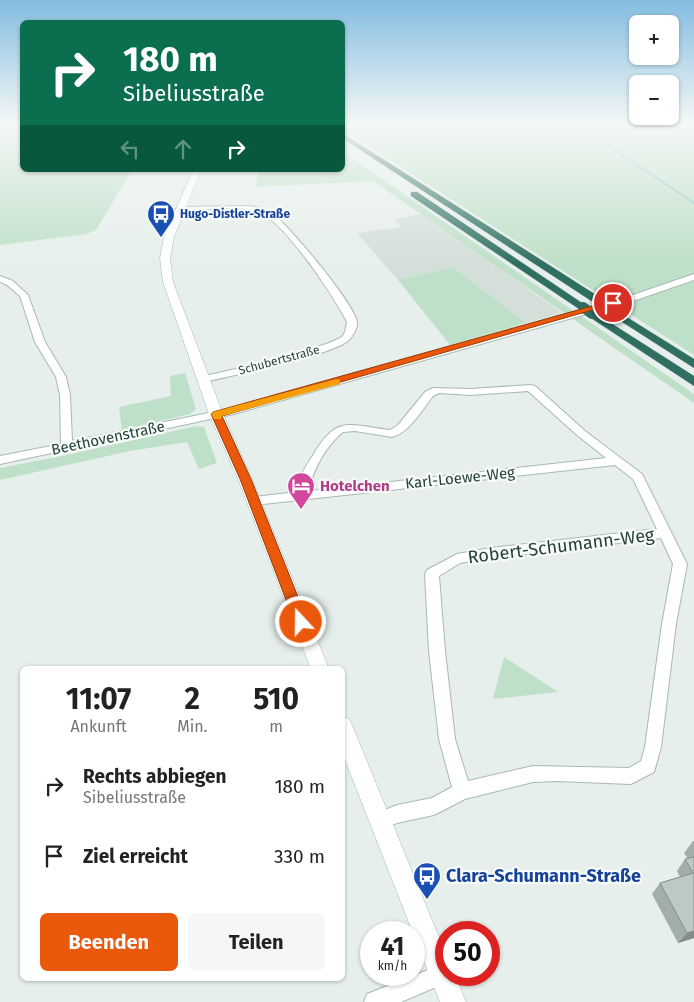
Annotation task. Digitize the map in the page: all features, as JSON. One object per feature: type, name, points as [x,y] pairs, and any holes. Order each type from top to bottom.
[{"type":"highway","points":[[378,170],[694,382]]},
{"type":"highway","points":[[395,170],[694,364]]},
{"type":"main road","points":[[196,172],[169,238],[165,258],[168,280],[176,308],[216,414],[231,444],[319,666]]},
{"type":"main road","points":[[345,732],[435,954]]},
{"type":"main road","points":[[447,986],[453,1002]]},
{"type":"street","name":"Schubertstraße","points":[[180,209],[249,208],[264,211],[297,242],[346,309],[352,322],[350,332],[345,339],[332,345],[279,362],[204,378]]},
{"type":"street","name":"Beethovenstraße","points":[[0,460],[67,448],[216,414],[633,298],[694,277]]},
{"type":"street","points":[[0,279],[10,283],[24,295],[40,342],[50,362],[61,376],[64,388],[67,448]]},
{"type":"street","points":[[303,494],[302,486],[327,438],[336,431],[348,427],[392,434],[402,427],[430,394],[437,390],[470,392],[531,388],[616,461],[638,477],[666,533]]},
{"type":"street","name":"Karl-Loewe-Weg","points":[[254,501],[303,494],[616,461]]},
{"type":"street","name":"Robert-Schumann-Weg","points":[[381,820],[397,814],[434,806],[462,791],[533,774],[558,773],[631,776],[648,766],[653,747],[667,633],[680,564],[666,533],[491,553],[457,559],[432,574],[437,651],[447,739],[462,791]]},
{"type":"street","points":[[375,1002],[435,977]]},
{"type":"shaded area","points":[[422,214],[562,313],[526,323],[453,267],[398,280],[357,233],[401,227],[394,219]]},
{"type":"green space","points":[[0,170],[20,170],[20,172],[131,172],[96,230],[87,234],[0,245]]},
{"type":"green space","points":[[345,170],[369,170],[694,394],[694,403],[373,181],[255,187],[259,172],[345,172]]},
{"type":"green space","points":[[405,170],[694,170],[694,277],[625,297],[694,278],[694,355]]},
{"type":"green space","points":[[453,267],[526,323],[450,345],[398,280]]},
{"type":"green space","points":[[185,373],[196,409],[190,414],[122,430],[119,407],[171,396],[170,376]]},
{"type":"green space","points":[[197,426],[204,427],[217,463],[199,469],[187,442],[130,451],[0,480],[0,468]]},
{"type":"green space","points":[[504,657],[558,692],[493,699]]},
{"type":"building","points":[[694,857],[694,931],[687,933],[660,883],[693,873],[685,859]]},
{"type":"waterway","points":[[644,170],[694,203]]},
{"type":"slow traffic","points":[[217,417],[216,414],[230,412],[337,382]]},
{"type":"place","name":"Hugo-Distler-Straße","points":[[161,238]]},
{"type":"place","name":"Hotelchen","points":[[301,510]]},
{"type":"place","name":"Clara-Schumann-Straße","points":[[427,900]]},
{"type":"route","points":[[301,622],[231,444],[216,414],[230,412],[613,303]]}]
